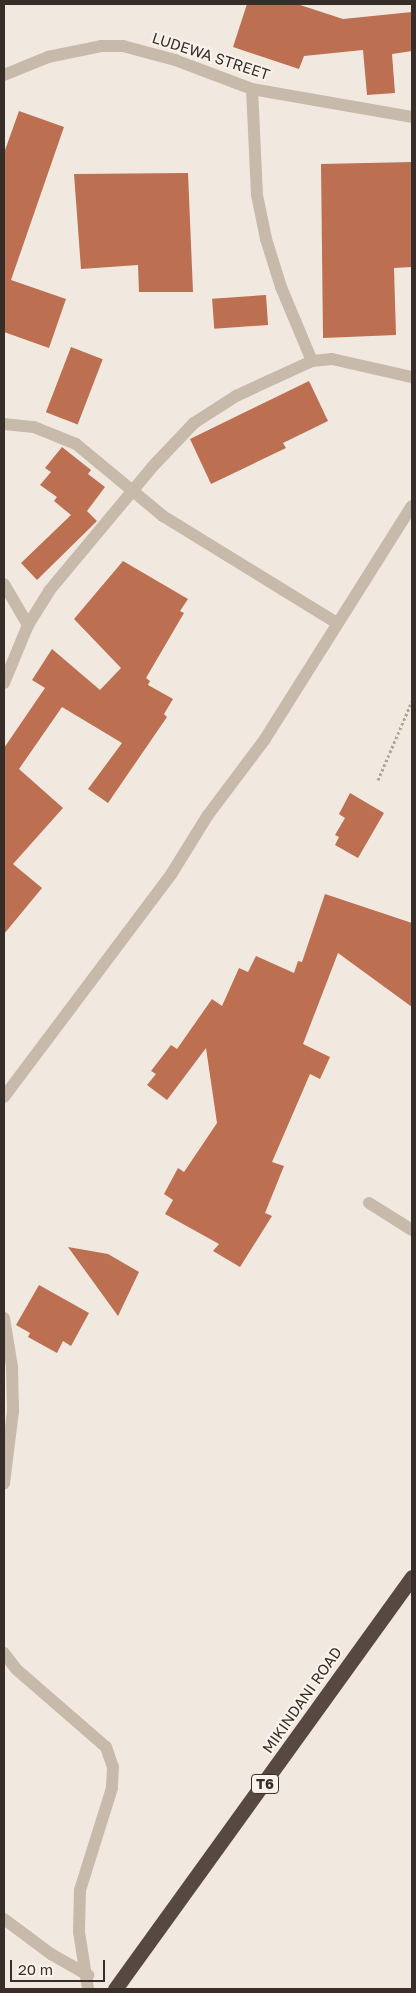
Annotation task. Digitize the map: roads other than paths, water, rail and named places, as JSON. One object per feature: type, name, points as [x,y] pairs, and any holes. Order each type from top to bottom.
[{"type":"highway","name":"MIKINDANI ROAD","points":[[115,1989],[412,1577]]},
{"type":"street","name":"LUDEWA STREET","points":[[4,75],[48,57],[101,46],[123,46],[175,60],[252,89],[412,117]]},
{"type":"street","points":[[252,89],[257,195],[266,239],[281,287],[312,361]]},
{"type":"street","points":[[4,683],[28,625],[49,591],[134,493],[154,465],[194,423],[236,396],[312,361],[332,359],[412,377]]},
{"type":"street","points":[[4,424],[34,427],[62,436],[163,516],[337,623]]},
{"type":"street","points":[[4,1097],[172,873],[208,815],[300,688],[337,623],[412,506]]},
{"type":"street","points":[[4,584],[28,625]]},
{"type":"street","points":[[370,1203],[412,1230]]},
{"type":"street","points":[[4,1318],[12,1367],[13,1411],[4,1484]]},
{"type":"street","points":[[4,1653],[16,1669],[106,1747],[111,1760],[112,1788],[80,1890],[79,1932],[88,1975],[88,1989]]},
{"type":"street","points":[[4,1919],[51,1954],[88,1975]]}]
